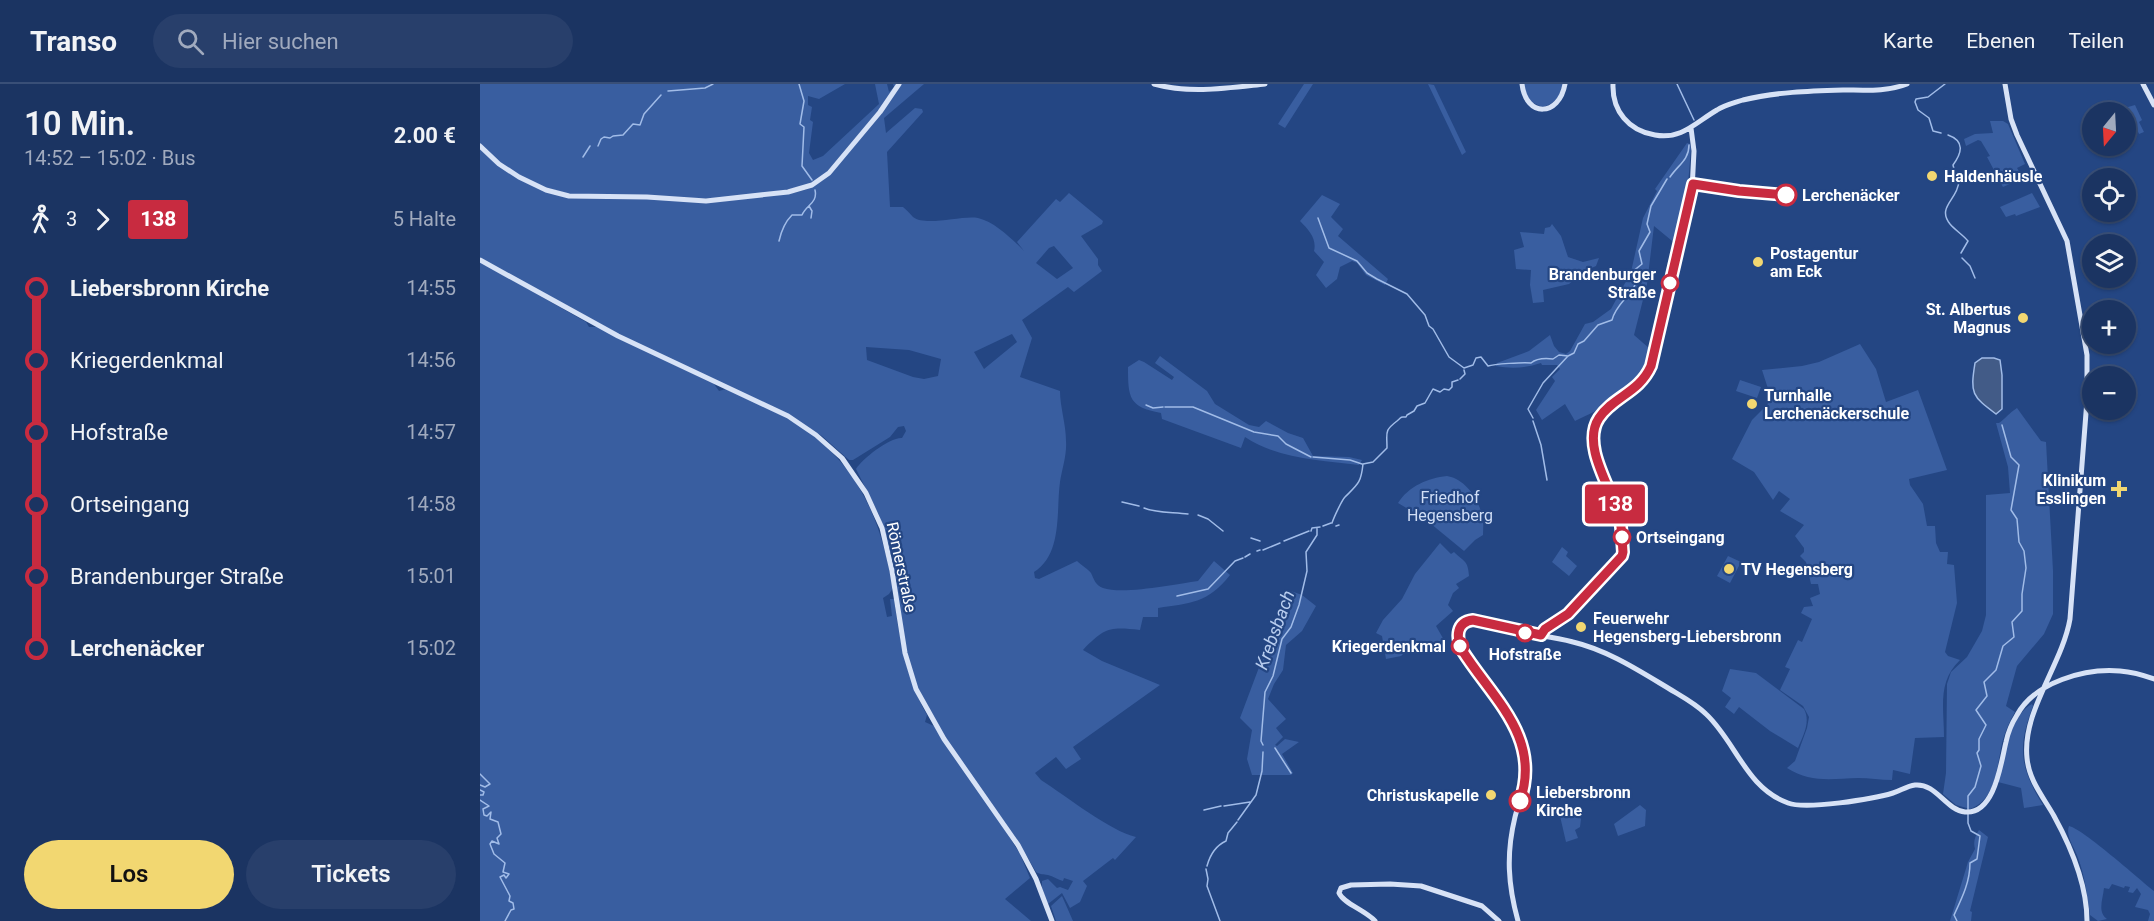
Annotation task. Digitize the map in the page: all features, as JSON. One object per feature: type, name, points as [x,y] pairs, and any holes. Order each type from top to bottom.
[{"type":"street","points":[[480,146],[514,174],[539,187],[564,195],[699,201],[794,191],[818,182],[832,170],[876,117],[899,84]]},
{"type":"street","points":[[1154,84],[1192,90],[1265,84]]},
{"type":"street","points":[[1522,84],[1528,102],[1543,109],[1552,107],[1559,101],[1565,84]]},
{"type":"street","points":[[1613,84],[1618,112],[1626,121],[1638,129],[1661,136],[1675,135],[1691,129],[1724,106],[1766,95],[1792,91],[1888,89],[1907,84]]},
{"type":"street","points":[[2005,84],[2014,129],[2067,241],[2087,355],[2087,399],[2071,614],[2065,640],[2028,732],[2026,752],[2033,781],[2059,826],[2075,863],[2084,892],[2087,921]]},
{"type":"street","points":[[2143,84],[2154,105]]},
{"type":"street","points":[[1541,635],[1545,629],[1570,612],[1622,556],[1620,519],[1594,452],[1593,435],[1601,415],[1638,386],[1651,366],[1692,190],[1694,151],[1691,129]]},
{"type":"street","name":"Römerstraße","points":[[480,260],[618,336],[788,416],[816,435],[842,458],[866,493],[883,533],[892,571],[904,653],[916,689],[948,744],[1018,845],[1036,879],[1052,921]]},
{"type":"street","points":[[1518,921],[1509,878],[1514,822],[1526,778],[1524,758],[1509,714],[1463,652],[1458,635],[1462,624],[1471,620],[1581,644],[1627,663],[1695,705],[1714,723],[1749,774],[1765,789],[1786,803],[1807,805],[1885,795],[1915,785],[1931,790],[1960,811],[1970,812],[1981,807],[1992,791],[2000,771],[2008,733],[2017,714],[2024,704],[2043,690],[2061,680],[2095,672],[2126,672],[2154,679]]},
{"type":"street","points":[[2024,704],[2033,703],[2036,709]]},
{"type":"street","points":[[1375,921],[1365,911],[1341,897],[1339,891],[1341,888],[1351,885],[1418,886],[1484,907],[1499,921]]},
{"type":"green space","points":[[480,84],[845,84],[819,99],[808,96],[808,105],[812,107],[810,120],[813,122],[809,153],[813,160],[823,156],[879,104],[875,84],[887,84],[889,92],[894,87],[893,84],[897,84],[890,97],[825,174],[804,187],[722,199],[569,194],[525,179],[502,164],[480,144]]},
{"type":"green space","points":[[901,84],[924,84],[884,118],[886,133],[915,108],[922,109],[923,112],[887,152],[890,207],[903,207],[913,217],[926,221],[978,218],[991,223],[1024,251],[1017,242],[1056,199],[1060,202],[1069,193],[1103,221],[1102,224],[1081,236],[1098,259],[1098,265],[1102,271],[1074,292],[1068,287],[1022,320],[1032,338],[1020,377],[1060,391],[1066,435],[1054,543],[1050,554],[1034,572],[1035,578],[1039,579],[1077,561],[1090,572],[1098,585],[1112,590],[1150,588],[1198,581],[1214,561],[1230,575],[1214,591],[1198,600],[1158,608],[1158,617],[1143,617],[1140,630],[1108,630],[1083,650],[1102,661],[1160,685],[1073,747],[1081,759],[1066,769],[1056,757],[1035,773],[1041,780],[1101,821],[1136,837],[1115,860],[1113,858],[1083,881],[1087,886],[1080,902],[1070,908],[1062,893],[1048,904],[1042,881],[1048,879],[1057,888],[1068,890],[1073,881],[1064,878],[1063,881],[1036,872],[944,735],[912,674],[899,612],[893,566],[895,553],[891,554],[879,515],[856,469],[877,449],[902,438],[906,431],[904,426],[898,427],[890,437],[853,460],[849,460],[822,436],[786,413],[641,346],[480,258],[480,149],[499,166],[552,193],[716,202],[794,193],[808,189],[823,180]],"holes":[[[1054,246],[1073,268],[1057,279],[1036,263],[1049,248]],[[1012,334],[1017,342],[984,369],[974,352]],[[866,347],[909,350],[941,359],[938,376],[924,379],[867,360]]]},
{"type":"green space","points":[[1304,84],[1313,84],[1285,128],[1278,124]]},
{"type":"green space","points":[[1428,84],[1434,85],[1466,152],[1462,155]]},
{"type":"green space","points":[[1523,84],[1563,84],[1556,99],[1542,107],[1529,101]]},
{"type":"green space","points":[[2136,107],[2144,132],[2139,134],[2136,127]]},
{"type":"green space","points":[[1990,121],[2003,121],[2008,124],[2025,164],[2017,168],[2023,178],[2003,187],[1981,141],[1978,140],[1966,146],[1964,139],[1975,134],[1993,133]]},
{"type":"green space","points":[[1687,143],[1691,148],[1687,197],[1677,245],[1654,226],[1647,284],[1634,335],[1650,349],[1651,352],[1645,366],[1631,387],[1600,409],[1575,421],[1565,404],[1542,420],[1536,410],[1555,381],[1552,377],[1560,369],[1557,365],[1542,365],[1541,363],[1513,368],[1496,366],[1497,363],[1529,351],[1550,335],[1559,352],[1566,354],[1585,324],[1593,322],[1611,309],[1631,272],[1643,218],[1657,191],[1655,189]]},
{"type":"green space","points":[[2032,193],[2040,207],[2016,216],[2015,214],[2006,217],[2000,207]]},
{"type":"green space","points":[[1322,195],[1340,204],[1331,217],[1343,229],[1338,236],[1388,279],[1385,285],[1366,275],[1357,263],[1352,261],[1340,267],[1337,279],[1326,288],[1316,275],[1324,262],[1314,251],[1313,239],[1300,221]]},
{"type":"green space","points":[[1552,224],[1561,236],[1568,257],[1583,262],[1599,258],[1596,266],[1585,271],[1569,284],[1543,290],[1544,302],[1533,303],[1530,285],[1531,270],[1516,269],[1514,250],[1524,247],[1520,232],[1544,234],[1545,228]]},
{"type":"green space","points":[[480,262],[586,322],[589,327],[597,327],[714,384],[719,391],[726,389],[785,417],[824,445],[840,461],[854,479],[875,519],[893,588],[883,598],[887,617],[892,616],[890,599],[894,599],[905,659],[914,687],[927,715],[925,722],[934,726],[1020,854],[1030,878],[1005,899],[1031,921],[480,921]]},
{"type":"green space","points":[[1860,344],[1876,369],[1886,402],[1918,390],[1947,470],[1909,479],[1910,485],[1923,504],[1927,526],[1935,526],[1936,543],[1940,552],[1948,552],[1947,564],[1954,565],[1957,603],[1945,652],[1948,656],[1960,660],[1953,668],[1945,686],[1943,696],[1944,737],[1915,738],[1910,774],[1893,770],[1892,780],[1812,778],[1787,768],[1795,761],[1809,717],[1803,706],[1780,690],[1790,669],[1785,667],[1798,640],[1802,642],[1812,619],[1801,613],[1804,607],[1813,606],[1810,598],[1820,594],[1818,584],[1811,584],[1806,562],[1800,556],[1804,548],[1795,536],[1804,525],[1780,511],[1790,499],[1779,491],[1773,500],[1754,472],[1732,459],[1752,420],[1768,404],[1766,400],[1770,395],[1762,370],[1819,362]]},
{"type":"green space","points":[[1160,356],[1207,391],[1215,404],[1249,425],[1259,427],[1266,421],[1303,438],[1313,456],[1349,457],[1362,460],[1359,465],[1300,457],[1271,450],[1245,437],[1241,448],[1162,419],[1161,413],[1150,411],[1136,404],[1130,394],[1128,378],[1128,367],[1139,360],[1172,380],[1174,377],[1155,363]]},
{"type":"green space","points":[[1740,380],[1761,387],[1757,398],[1736,391]]},
{"type":"green space","points":[[2017,408],[2041,441],[2046,442],[2053,614],[2044,634],[2017,666],[2006,706],[2015,712],[2003,739],[1997,772],[1985,798],[1979,805],[1970,809],[1956,805],[1943,794],[1946,773],[1947,684],[1951,672],[1967,657],[1982,631],[1986,615],[1986,495],[2010,493],[2008,467],[1996,423]]},
{"type":"green space","name":"Friedhof Hegensberg","points":[[1447,476],[1460,481],[1470,490],[1483,517],[1483,535],[1464,551],[1425,519],[1398,503],[1402,497],[1420,484]]},
{"type":"green space","points":[[1440,543],[1451,554],[1454,552],[1465,562],[1469,576],[1456,584],[1459,588],[1453,593],[1448,605],[1453,611],[1436,626],[1444,640],[1436,652],[1428,645],[1415,651],[1411,647],[1401,656],[1386,659],[1382,636],[1376,633],[1383,620],[1402,599],[1415,574]]},
{"type":"green space","points":[[1562,547],[1568,552],[1566,556],[1577,566],[1569,576],[1552,562]]},
{"type":"green space","name":"TV Hegensberg","points":[[1728,556],[1741,562],[1730,583],[1717,576]]},
{"type":"green space","points":[[1288,590],[1302,595],[1316,606],[1302,631],[1286,645],[1283,670],[1268,699],[1286,719],[1276,728],[1283,737],[1275,745],[1277,746],[1285,739],[1299,742],[1282,754],[1293,773],[1291,775],[1252,775],[1247,759],[1252,730],[1240,718]]},
{"type":"green space","points":[[1730,669],[1756,673],[1804,709],[1807,719],[1798,748],[1770,731],[1739,707],[1734,714],[1725,707],[1731,698],[1722,691]]},
{"type":"green space","points":[[2032,704],[2025,734],[2023,757],[2029,780],[2043,805],[2024,808],[2021,788],[1998,782],[2013,728],[2024,710]]},
{"type":"green space","points":[[1640,805],[1646,810],[1645,826],[1618,836],[1614,824]]},
{"type":"green space","points":[[1575,812],[1581,819],[1580,827],[1575,830],[1578,838],[1566,842],[1560,816]]},
{"type":"green space","points":[[2069,826],[2098,845],[2154,891],[2154,921],[2148,921],[2150,914],[2148,910],[2135,907],[2141,894],[2137,888],[2133,893],[2128,892],[2130,887],[2125,886],[2124,888],[2112,884],[2109,889],[2104,888],[2102,901],[2102,913],[2107,919],[2098,921],[2090,915],[2084,879],[2069,838]]},
{"type":"green space","points":[[1979,830],[1988,837],[1970,911],[1972,912],[1971,921],[1950,921],[1968,862],[1975,849],[1975,839]]},
{"type":"green space","points":[[1062,896],[1073,921],[1056,921],[1051,906]]},
{"type":"shaded area","points":[[1982,358],[2000,360],[2002,409],[1996,414],[1977,398],[1973,388],[1975,363]]},
{"type":"waterway","points":[[668,91],[705,88],[713,84]]},
{"type":"waterway","points":[[799,84],[804,101],[800,124],[804,127],[802,166],[812,180]]},
{"type":"waterway","points":[[1677,84],[1694,120]]},
{"type":"waterway","points":[[1941,133],[1933,131],[1929,118],[1918,110],[1915,102],[1916,99],[1928,97],[1945,84]]},
{"type":"waterway","points":[[598,146],[604,137],[623,135],[633,124],[640,125],[644,114],[661,95]]},
{"type":"waterway","points":[[1948,135],[1957,141],[1960,152],[1953,165],[1959,179],[1958,186],[1947,207],[1946,218],[1968,241],[1961,253]]},
{"type":"waterway","points":[[1670,177],[1685,159],[1689,145]]},
{"type":"waterway","points":[[583,157],[590,146]]},
{"type":"waterway","points":[[1533,418],[1528,409],[1543,383],[1568,356],[1574,353],[1578,344],[1584,341],[1598,325],[1612,320],[1637,281],[1632,272],[1642,264],[1639,251],[1650,232],[1647,224],[1651,206],[1667,179]]},
{"type":"waterway","points":[[779,241],[790,217],[802,215],[815,198],[815,190]]},
{"type":"waterway","points":[[809,206],[812,211],[811,218]]},
{"type":"waterway","points":[[1318,218],[1329,248],[1357,261],[1367,273],[1407,294],[1425,315],[1429,326],[1449,357],[1464,368],[1473,365],[1476,358],[1481,357],[1488,366],[1531,363],[1541,359],[1553,359],[1559,355],[1568,356]]},
{"type":"waterway","points":[[1962,258],[1970,266],[1975,278]]},
{"type":"waterway","name":"Krebsbach","points":[[1460,379],[1465,374],[1464,370]]},
{"type":"waterway","name":"Krebsbach","points":[[1332,523],[1344,499],[1358,483],[1363,464],[1373,462],[1387,448],[1387,432],[1390,427],[1401,417],[1406,417],[1414,411],[1417,406],[1425,403],[1433,389],[1440,392],[1444,389],[1449,390],[1452,382],[1458,380]]},
{"type":"waterway","points":[[1146,405],[1153,408],[1163,407]]},
{"type":"waterway","points":[[1165,407],[1193,407],[1254,432],[1278,436],[1286,444],[1311,457]]},
{"type":"waterway","points":[[1533,421],[1541,445],[1547,480]]},
{"type":"waterway","points":[[1957,921],[1954,915],[1963,896],[1970,863],[1977,859],[1980,836],[1971,831],[1968,823],[1968,796],[1975,787],[1981,766],[1977,753],[1979,739],[1986,725],[1976,710],[1987,696],[1984,682],[1996,670],[2003,646],[2014,637],[2012,622],[2022,611],[2026,568],[2024,551],[2019,542],[2017,519],[2011,510],[2019,465],[2011,457],[2002,425]]},
{"type":"waterway","points":[[1313,457],[1350,460],[1362,464]]},
{"type":"waterway","points":[[1122,502],[1139,506]]},
{"type":"waterway","points":[[1144,508],[1159,512],[1188,514]]},
{"type":"waterway","points":[[1198,515],[1208,519],[1223,531]]},
{"type":"waterway","name":"Krebsbach","points":[[1323,526],[1331,523]]},
{"type":"waterway","name":"Krebsbach","points":[[1311,531],[1312,528],[1320,527]]},
{"type":"waterway","name":"Krebsbach","points":[[1263,745],[1261,741],[1265,692],[1273,676],[1282,639],[1291,627],[1299,605],[1307,571],[1306,552],[1317,535],[1317,528]]},
{"type":"waterway","points":[[1284,541],[1309,531]]},
{"type":"waterway","points":[[1251,538],[1260,541]]},
{"type":"waterway","points":[[1263,550],[1280,543]]},
{"type":"waterway","points":[[1245,557],[1250,554]]},
{"type":"waterway","points":[[1177,596],[1208,589],[1235,561],[1243,558]]},
{"type":"waterway","points":[[1275,748],[1291,773]]},
{"type":"waterway","name":"Krebsbach","points":[[1238,820],[1256,795],[1262,771],[1263,752]]},
{"type":"waterway","points":[[480,774],[490,784],[485,787],[480,785]]},
{"type":"waterway","points":[[480,790],[484,792],[480,795]]},
{"type":"waterway","points":[[480,800],[489,806],[483,809],[484,815],[487,816],[491,812],[490,819],[498,822],[501,834],[497,838],[499,844],[492,841],[490,844],[494,854],[505,863],[503,872],[509,874],[506,878],[504,875],[500,877],[514,909],[505,921]]},
{"type":"waterway","points":[[1224,806],[1250,802]]},
{"type":"waterway","points":[[1204,810],[1221,806]]},
{"type":"waterway","name":"Krebsbach","points":[[1207,866],[1214,851],[1226,841],[1228,833],[1237,822]]},
{"type":"waterway","name":"Krebsbach","points":[[1206,869],[1207,886],[1220,921]]},
{"type":"bus line","name":"138","points":[[1520,801],[1526,770],[1516,734],[1507,712],[1462,650],[1459,642],[1459,628],[1464,622],[1473,620],[1517,632],[1541,635],[1545,629],[1568,614],[1622,556],[1620,519],[1594,449],[1594,432],[1604,412],[1638,386],[1651,366],[1693,184],[1786,195]]},
{"type":"place","name":"Haldenhäusle","points":[[1932,176]]},
{"type":"place","name":"Lerchenäcker","points":[[1786,195]]},
{"type":"place","name":"Postagentur am Eck","points":[[1758,262]]},
{"type":"place","name":"Brandenburger Straße","points":[[1670,283]]},
{"type":"place","name":"St. Albertus Magnus","points":[[2023,318]]},
{"type":"place","name":"Turnhalle Lerchenäckerschule","points":[[1752,404]]},
{"type":"place","name":"Klinikum Esslingen","points":[[2119,489]]},
{"type":"place","name":"Ortseingang","points":[[1622,537]]},
{"type":"place","name":"TV Hegensberg","points":[[1729,569]]},
{"type":"place","name":"Feuerwehr Hegensberg-Liebersbronn","points":[[1581,627]]},
{"type":"place","name":"Hofstraße","points":[[1525,633]]},
{"type":"place","name":"Kriegerdenkmal","points":[[1460,646]]},
{"type":"place","name":"Christuskapelle","points":[[1491,795]]},
{"type":"place","name":"Liebersbronn Kirche","points":[[1520,801]]}]
